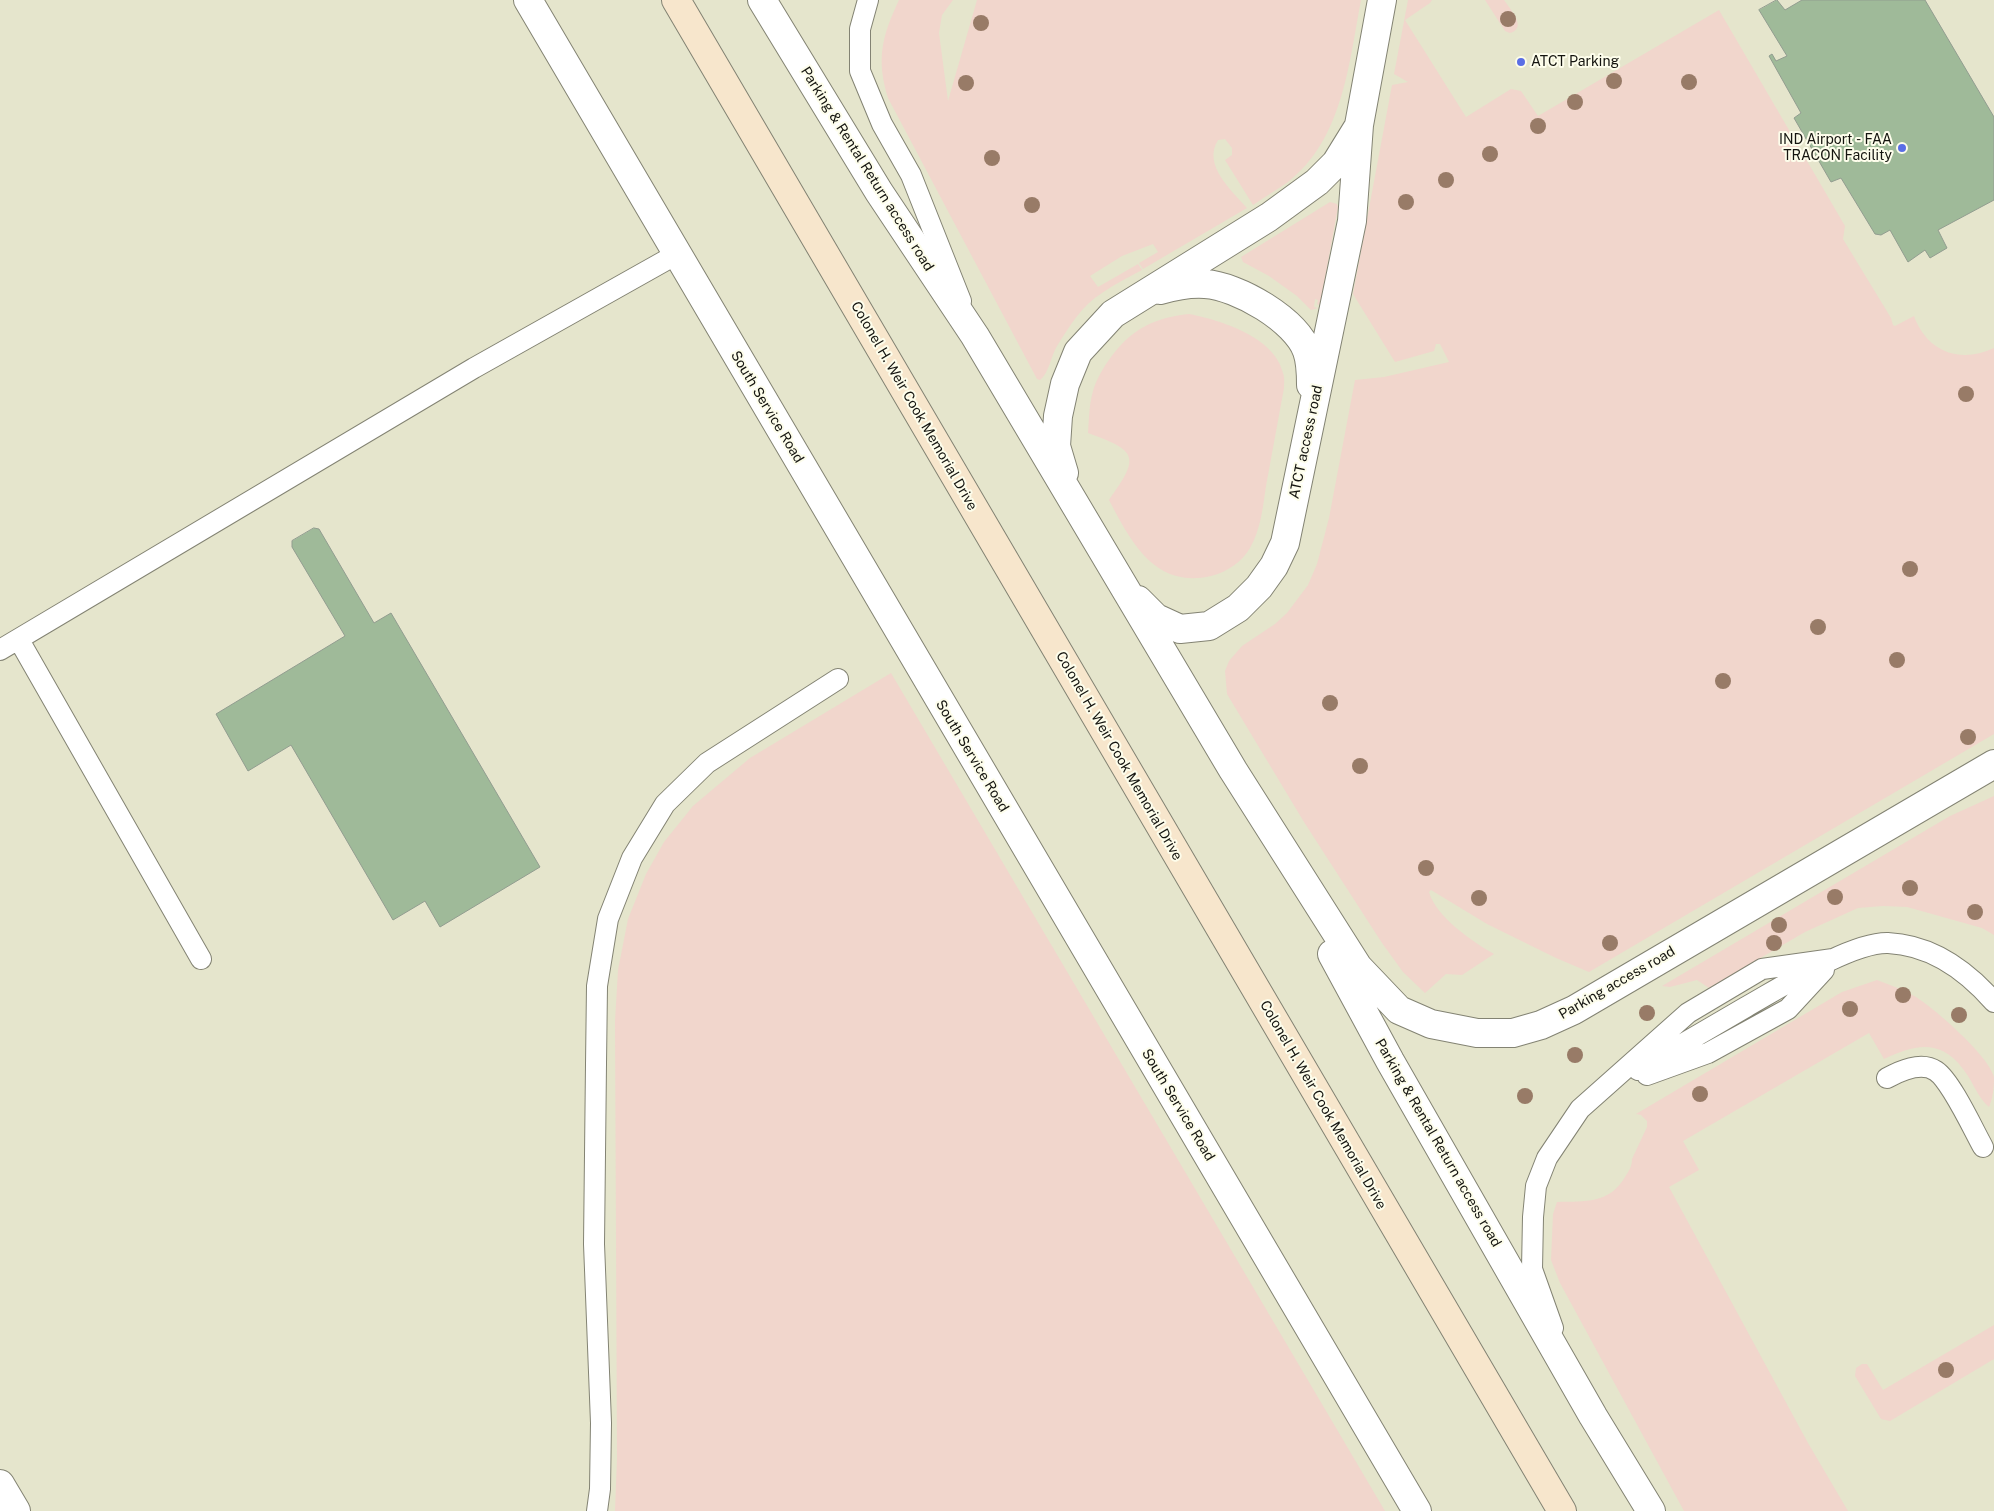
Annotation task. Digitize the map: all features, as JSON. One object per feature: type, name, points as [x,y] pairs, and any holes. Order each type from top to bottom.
[{"type":"street","name":"South Service Road","points":[[528,0],[1417,1511]]},
{"type":"street","name":"Colonel H. Weir Cook Memorial Drive","points":[[676,0],[1562,1511]]},
{"type":"street","name":"Parking & Rental Return access road","points":[[762,0],[879,192],[975,336],[1071,498]]},
{"type":"street","name":"ATCT access road","points":[[1122,583],[1156,618],[1180,629],[1209,626],[1238,608],[1259,587],[1274,566],[1285,543],[1352,221],[1359,125],[1382,0]]},
{"type":"street","name":"ATCT access road","points":[[1071,498],[1056,446],[1058,416],[1065,384],[1078,352],[1113,314],[1269,217],[1317,182],[1336,163],[1359,125]]},
{"type":"street","points":[[1145,295],[1186,284],[1207,284],[1230,291],[1255,302],[1285,322],[1298,335],[1308,352],[1311,374],[1311,417]]},
{"type":"street","points":[[1071,498],[1233,770]]},
{"type":"street","name":"Parking access road","points":[[1233,770],[1358,967],[1399,1010],[1432,1024],[1477,1033],[1513,1033],[1541,1025],[1574,1010],[1994,764]]},
{"type":"street","name":"Parking & Rental Return access road","points":[[1233,770],[1390,1061],[1569,1370],[1593,1416],[1651,1511]]},
{"type":"street","points":[[0,1484],[16,1511]]},
{"type":"lane","points":[[868,0],[860,29],[860,71],[882,124],[911,176],[975,336]]},
{"type":"lane","points":[[0,650],[474,368],[676,254]]},
{"type":"lane","points":[[19,640],[201,959]]},
{"type":"lane","points":[[597,1511],[600,1489],[601,1423],[594,1244],[596,1055],[598,986],[608,919],[632,858],[665,804],[707,763],[838,679]]},
{"type":"lane","points":[[1967,780],[1994,770]]},
{"type":"lane","points":[[1569,1370],[1532,1268],[1532,1217],[1536,1186],[1547,1158],[1580,1110],[1688,1013],[1762,969],[1833,959],[1862,947],[1886,943],[1910,946],[1933,953],[1957,967],[1994,1002]]},
{"type":"lane","points":[[1601,1092],[1708,1053],[1788,1009],[1833,959]]},
{"type":"lane","points":[[1887,1078],[1899,1071],[1911,1068],[1925,1067],[1935,1070],[1945,1079],[1983,1147]]},
{"type":"shaded area","points":[[0,0],[1994,0],[1994,1511],[0,1511]]},
{"type":"shaded area","points":[[899,0],[953,0],[942,15],[939,33],[948,101],[977,0],[1361,0],[1341,98],[1321,144],[1306,164],[1288,182],[1253,205],[1225,160],[1232,155],[1232,148],[1225,139],[1218,140],[1214,149],[1216,168],[1227,186],[1247,208],[1143,269],[1139,263],[1158,252],[1153,244],[1122,256],[1090,276],[1098,287],[1138,264],[1142,270],[1102,293],[1082,310],[1057,346],[1046,373],[1040,380],[1037,379],[888,98],[882,71],[883,48],[888,25]]},
{"type":"shaded area","points":[[1408,0],[1432,0],[1405,20],[1466,117],[1511,89],[1521,91],[1538,116],[1719,10],[1845,226],[1843,239],[1891,318],[1893,325],[1895,326],[1914,316],[1927,338],[1946,352],[1969,355],[1994,348],[1994,734],[1589,972],[1487,924],[1431,890],[1429,892],[1439,911],[1466,936],[1494,954],[1462,975],[1446,974],[1425,993],[1403,972],[1382,943],[1304,822],[1227,694],[1225,671],[1229,661],[1242,646],[1275,624],[1287,613],[1308,585],[1317,564],[1329,518],[1355,380],[1384,377],[1449,362],[1440,344],[1436,344],[1434,351],[1395,362],[1353,294],[1392,85],[1408,82],[1394,74]]},
{"type":"shaded area","points":[[1485,0],[1504,0],[1518,23],[1515,31],[1510,33],[1505,31]]},
{"type":"shaded area","points":[[1330,202],[1337,204],[1338,207],[1321,300],[1319,305],[1317,304],[1318,300],[1315,299],[1314,307],[1318,308],[1311,310],[1297,296],[1269,276],[1243,262],[1241,257]]},
{"type":"shaded area","points":[[1189,314],[1230,326],[1258,340],[1278,360],[1284,375],[1284,388],[1261,517],[1254,541],[1243,558],[1223,572],[1211,576],[1191,578],[1175,576],[1160,569],[1147,559],[1136,546],[1109,500],[1126,474],[1129,457],[1117,445],[1088,433],[1090,404],[1095,385],[1105,366],[1119,347],[1145,326],[1165,318]]},
{"type":"shaded area","points":[[891,673],[1385,1511],[615,1511],[617,1458],[615,1021],[618,970],[628,919],[646,874],[664,842],[693,806],[750,758]]},
{"type":"shaded area","points":[[1994,796],[1994,935],[1982,928],[1907,907],[1858,908],[1805,932],[1709,988],[1697,980],[1670,987],[1662,986],[1950,816]]},
{"type":"shaded area","points":[[1877,980],[1916,997],[1948,1022],[1982,1057],[1994,1077],[1989,1107],[1981,1099],[1963,1069],[1945,1052],[1926,1047],[1916,1048],[1884,1059],[1869,1033],[1683,1141],[1699,1170],[1669,1187],[1808,1443],[1848,1511],[1684,1511],[1560,1283],[1551,1260],[1553,1214],[1557,1202],[1587,1201],[1604,1197],[1619,1186],[1629,1171],[1632,1159],[1647,1127],[1647,1121],[1641,1115],[1636,1114],[1842,992]]},
{"type":"shaded area","points":[[1994,1325],[1994,1359],[1890,1421],[1881,1419],[1855,1376],[1856,1368],[1862,1364],[1867,1364],[1883,1390]]},
{"type":"building","name":"IND Airport - FAA TRACON Facility","points":[[1777,0],[1785,10],[1802,0],[1925,0],[1994,117],[1994,200],[1938,230],[1947,248],[1930,258],[1925,250],[1908,262],[1890,230],[1881,235],[1875,234],[1841,178],[1831,182],[1794,118],[1801,113],[1769,56],[1772,54],[1776,61],[1787,56],[1759,10]]},
{"type":"building","points":[[314,528],[319,529],[374,623],[391,613],[540,867],[440,927],[425,901],[393,920],[291,745],[248,771],[216,714],[345,636],[292,547],[292,541]]},
{"type":"place","name":"ATCT Parking","points":[[1521,62]]},
{"type":"place","name":"IND Airport - FAA TRACON Facility","points":[[1902,148]]}]
